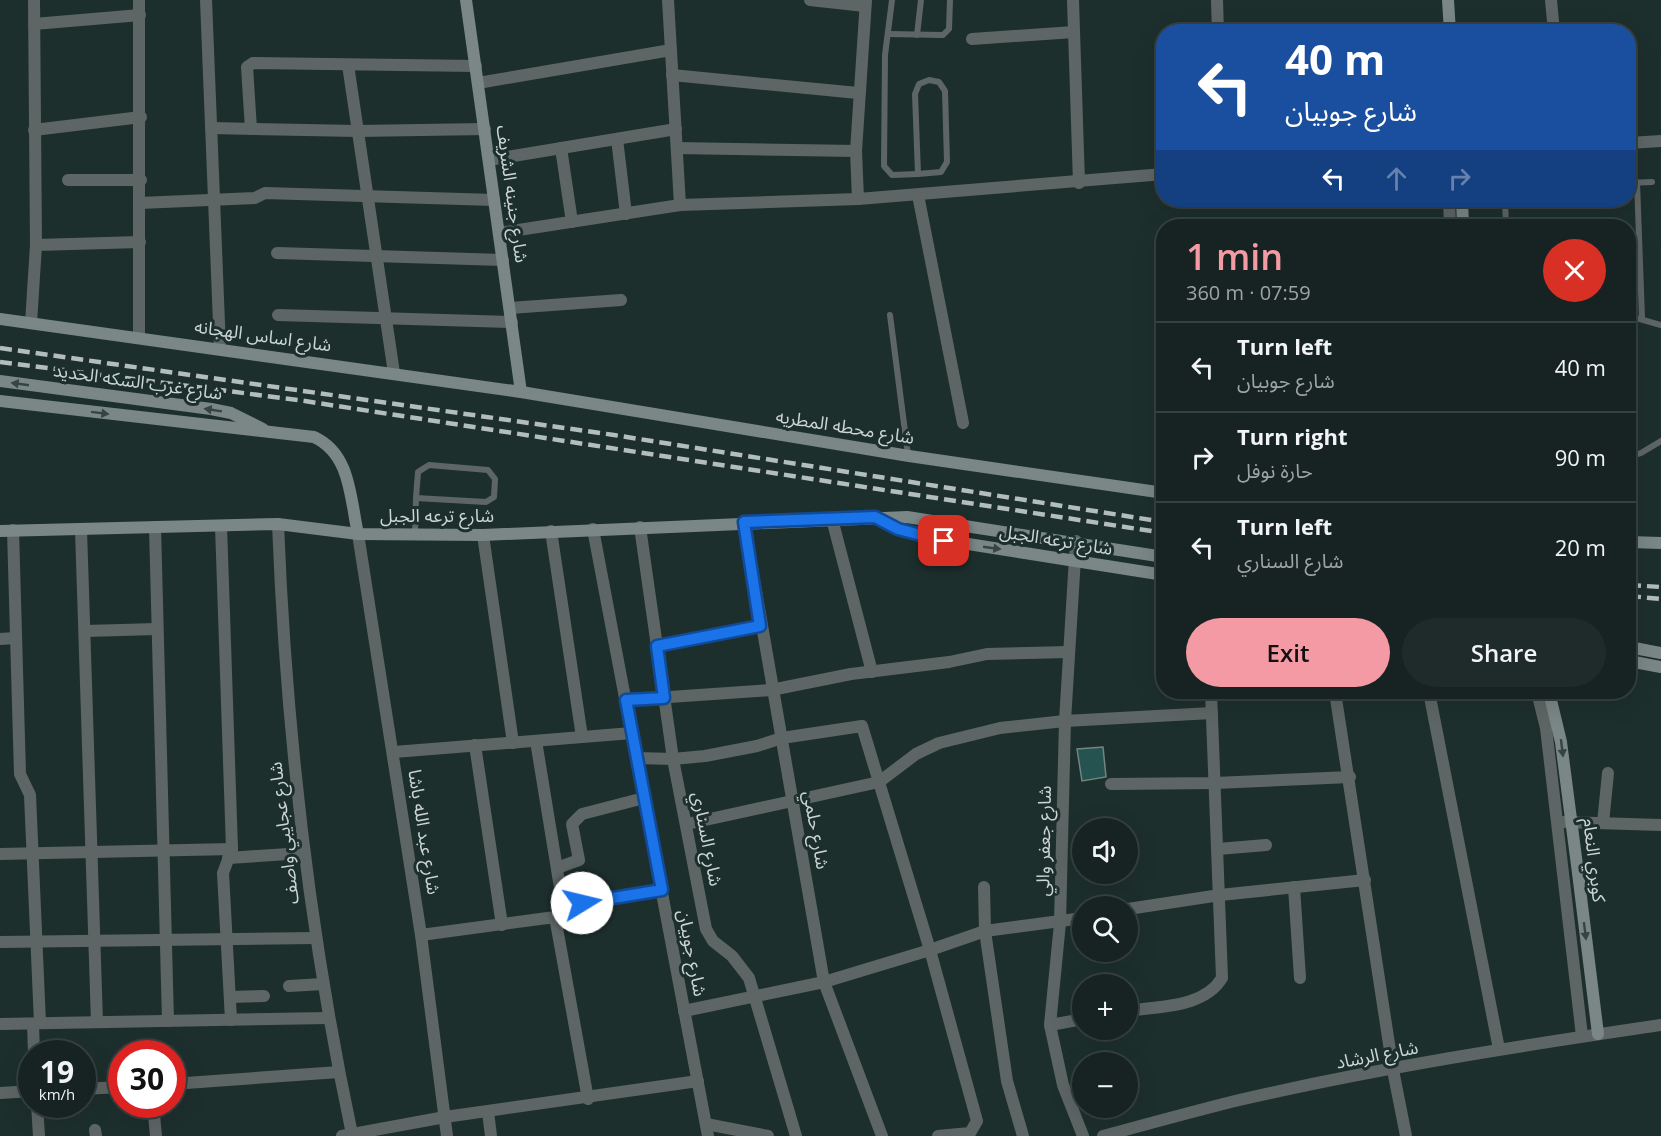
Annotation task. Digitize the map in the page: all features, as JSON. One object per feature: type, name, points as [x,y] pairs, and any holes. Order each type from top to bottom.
[{"type":"street","points":[[30,323],[36,245],[34,0]]},
{"type":"street","points":[[139,0],[140,337]]},
{"type":"street","points":[[206,0],[220,348]]},
{"type":"street","points":[[466,0],[472,0]]},
{"type":"street","name":"شارع جنينه الشريف","points":[[466,0],[521,392]]},
{"type":"street","points":[[668,0],[680,206]]},
{"type":"street","points":[[810,0],[865,3],[858,93],[856,151],[858,199]]},
{"type":"street","points":[[1073,0],[1079,183]]},
{"type":"street","points":[[1217,0],[1218,24]]},
{"type":"street","points":[[1448,0],[1450,24]]},
{"type":"street","points":[[1551,0],[1553,24]]},
{"type":"street","points":[[34,24],[140,15]]},
{"type":"street","points":[[972,39],[1074,32]]},
{"type":"street","points":[[478,83],[671,50]]},
{"type":"street","points":[[251,129],[247,71],[249,64],[476,66]]},
{"type":"street","points":[[348,65],[394,373]]},
{"type":"street","points":[[672,75],[858,93]]},
{"type":"street","points":[[34,130],[141,117]]},
{"type":"street","points":[[211,128],[357,131],[484,129]]},
{"type":"street","points":[[489,160],[676,129]]},
{"type":"street","points":[[617,139],[626,214]]},
{"type":"street","points":[[1636,143],[1661,141]]},
{"type":"street","points":[[561,148],[572,222]]},
{"type":"street","points":[[677,148],[856,151]]},
{"type":"street","points":[[499,233],[680,206],[858,199],[1079,183],[1156,175]]},
{"type":"street","points":[[68,180],[141,180]]},
{"type":"street","points":[[141,202],[214,201],[255,198],[265,193],[495,200]]},
{"type":"street","points":[[918,195],[963,423]]},
{"type":"street","points":[[36,245],[140,242]]},
{"type":"street","points":[[277,253],[503,260]]},
{"type":"street","points":[[510,308],[621,300]]},
{"type":"street","points":[[278,315],[512,322]]},
{"type":"street","name":"شارع اساس الهجانه","points":[[0,319],[220,348],[521,392]]},
{"type":"street","name":"شارع غرب السكه الحديد","points":[[0,381],[231,413],[267,431]]},
{"type":"street","name":"شارع محطه المطريه","points":[[521,392],[909,456],[1156,493]]},
{"type":"street","name":"شارع غرب السكه الحديد","points":[[0,401],[314,437],[333,449],[344,470],[358,534]]},
{"type":"street","name":"شارع ترعه الجبل","points":[[875,517],[898,529],[924,537],[1156,574]]},
{"type":"street","name":"شارع ترعه الجبل","points":[[6,530],[278,524],[358,534],[483,535],[744,522],[920,517],[1156,556]]},
{"type":"street","points":[[832,519],[872,672]]},
{"type":"street","name":"شارع حلمي","points":[[744,522],[771,690],[794,801],[824,981],[882,1136]]},
{"type":"street","name":"شارع عجايبي واصف","points":[[278,524],[286,689],[303,853],[315,938],[339,1072],[347,1135]]},
{"type":"street","points":[[221,526],[230,854],[223,873],[231,1020]]},
{"type":"street","points":[[155,527],[168,1021]]},
{"type":"street","name":"شارع السناري","points":[[640,527],[673,759],[706,929],[713,941],[740,966],[749,978],[796,1136]]},
{"type":"street","name":"شارع جوبيان","points":[[594,529],[707,1130]]},
{"type":"street","points":[[6,530],[16,638],[20,774],[30,792],[34,854],[38,942],[35,1040]]},
{"type":"street","points":[[81,530],[97,1022]]},
{"type":"street","points":[[550,531],[582,737]]},
{"type":"street","name":"شارع عبد الله باشا","points":[[358,534],[394,752],[447,1136]]},
{"type":"street","points":[[483,535],[513,743]]},
{"type":"street","name":"شارع جعفر والي","points":[[1076,541],[1065,721],[1060,923],[1050,1025],[1063,1085],[1083,1136]]},
{"type":"street","points":[[1636,542],[1661,543]]},
{"type":"street","points":[[657,646],[760,626]]},
{"type":"street","points":[[85,631],[157,629]]},
{"type":"street","points":[[0,639],[16,638]]},
{"type":"street","points":[[1636,648],[1661,653]]},
{"type":"street","points":[[626,700],[771,690],[987,654],[1069,652]]},
{"type":"street","points":[[1636,662],[1661,667]]},
{"type":"street","points":[[1138,1009],[1204,997],[1215,990],[1222,978],[1211,699]]},
{"type":"street","points":[[1336,699],[1350,777],[1393,1070],[1406,1136]]},
{"type":"street","points":[[1430,699],[1500,1049]]},
{"type":"street","points":[[1539,699],[1546,728],[1558,821],[1582,1036]]},
{"type":"street","name":"كوبري النعام","points":[[1551,699],[1561,742],[1598,1034]]},
{"type":"street","points":[[687,824],[879,782],[916,754],[939,743],[1000,728],[1065,721],[1212,713]]},
{"type":"street","points":[[637,759],[673,759],[731,752],[782,738],[861,726],[930,951],[977,1121],[970,1133],[938,1136]]},
{"type":"street","points":[[394,752],[632,733]]},
{"type":"street","points":[[536,741],[563,906]]},
{"type":"street","points":[[475,745],[502,925]]},
{"type":"street","points":[[1603,823],[1608,773]]},
{"type":"street","points":[[1111,784],[1215,783],[1350,777]]},
{"type":"street","points":[[556,868],[579,860],[572,824],[582,814],[644,798]]},
{"type":"street","points":[[1558,821],[1661,825]]},
{"type":"street","points":[[1218,849],[1266,845]]},
{"type":"street","points":[[0,854],[163,851],[230,854],[303,853]]},
{"type":"street","points":[[1138,907],[1220,895],[1365,880]]},
{"type":"street","points":[[984,887],[985,931],[1007,1081],[1023,1136]]},
{"type":"street","points":[[1294,887],[1300,978]]},
{"type":"street","points":[[421,935],[555,917],[563,906],[662,890]]},
{"type":"street","points":[[555,917],[588,1099]]},
{"type":"street","points":[[684,1011],[824,981],[930,951],[985,931],[1072,920]]},
{"type":"street","points":[[0,942],[315,938]]},
{"type":"street","points":[[289,986],[323,984]]},
{"type":"street","points":[[230,997],[264,996]]},
{"type":"street","points":[[0,1024],[329,1018]]},
{"type":"street","points":[[1050,1025],[1072,1021]]},
{"type":"street","name":"شارع الرشاد","points":[[1103,1136],[1236,1101],[1500,1049],[1661,1025]]},
{"type":"street","points":[[186,1083],[339,1072]]},
{"type":"street","points":[[347,1135],[445,1117],[588,1099],[698,1081]]},
{"type":"street","points":[[0,1093],[18,1092]]},
{"type":"street","points":[[488,1112],[492,1136]]},
{"type":"street","points":[[38,1118],[39,1136]]},
{"type":"street","points":[[154,1118],[156,1136]]},
{"type":"street","points":[[707,1130],[768,1136]]},
{"type":"lane","points":[[892,0],[888,34],[884,166],[892,175],[918,174],[941,172],[948,162],[945,91],[934,80],[919,84],[915,94],[918,174]]},
{"type":"lane","points":[[917,34],[921,0]]},
{"type":"lane","points":[[888,34],[946,33],[950,0]]},
{"type":"lane","points":[[1642,318],[1637,182],[1652,182]]},
{"type":"lane","points":[[890,315],[909,456]]},
{"type":"lane","points":[[1636,317],[1661,325]]},
{"type":"lane","points":[[1636,455],[1661,441]]},
{"type":"lane","points":[[415,534],[416,498],[417,475],[426,465],[486,469],[494,476],[495,494],[489,501],[416,498]]},
{"type":"building","points":[[1103,747],[1106,777],[1082,781],[1077,749]]},
{"type":"railway","points":[[0,348],[614,435],[1156,521]]},
{"type":"railway","points":[[0,362],[298,400],[1156,532]]},
{"type":"railway","points":[[1636,585],[1661,587]]},
{"type":"railway","points":[[1636,597],[1661,599]]},
{"type":"route","points":[[582,903],[662,890],[626,700],[664,698],[657,646],[760,626],[744,522],[875,517],[898,529],[944,541]]}]
